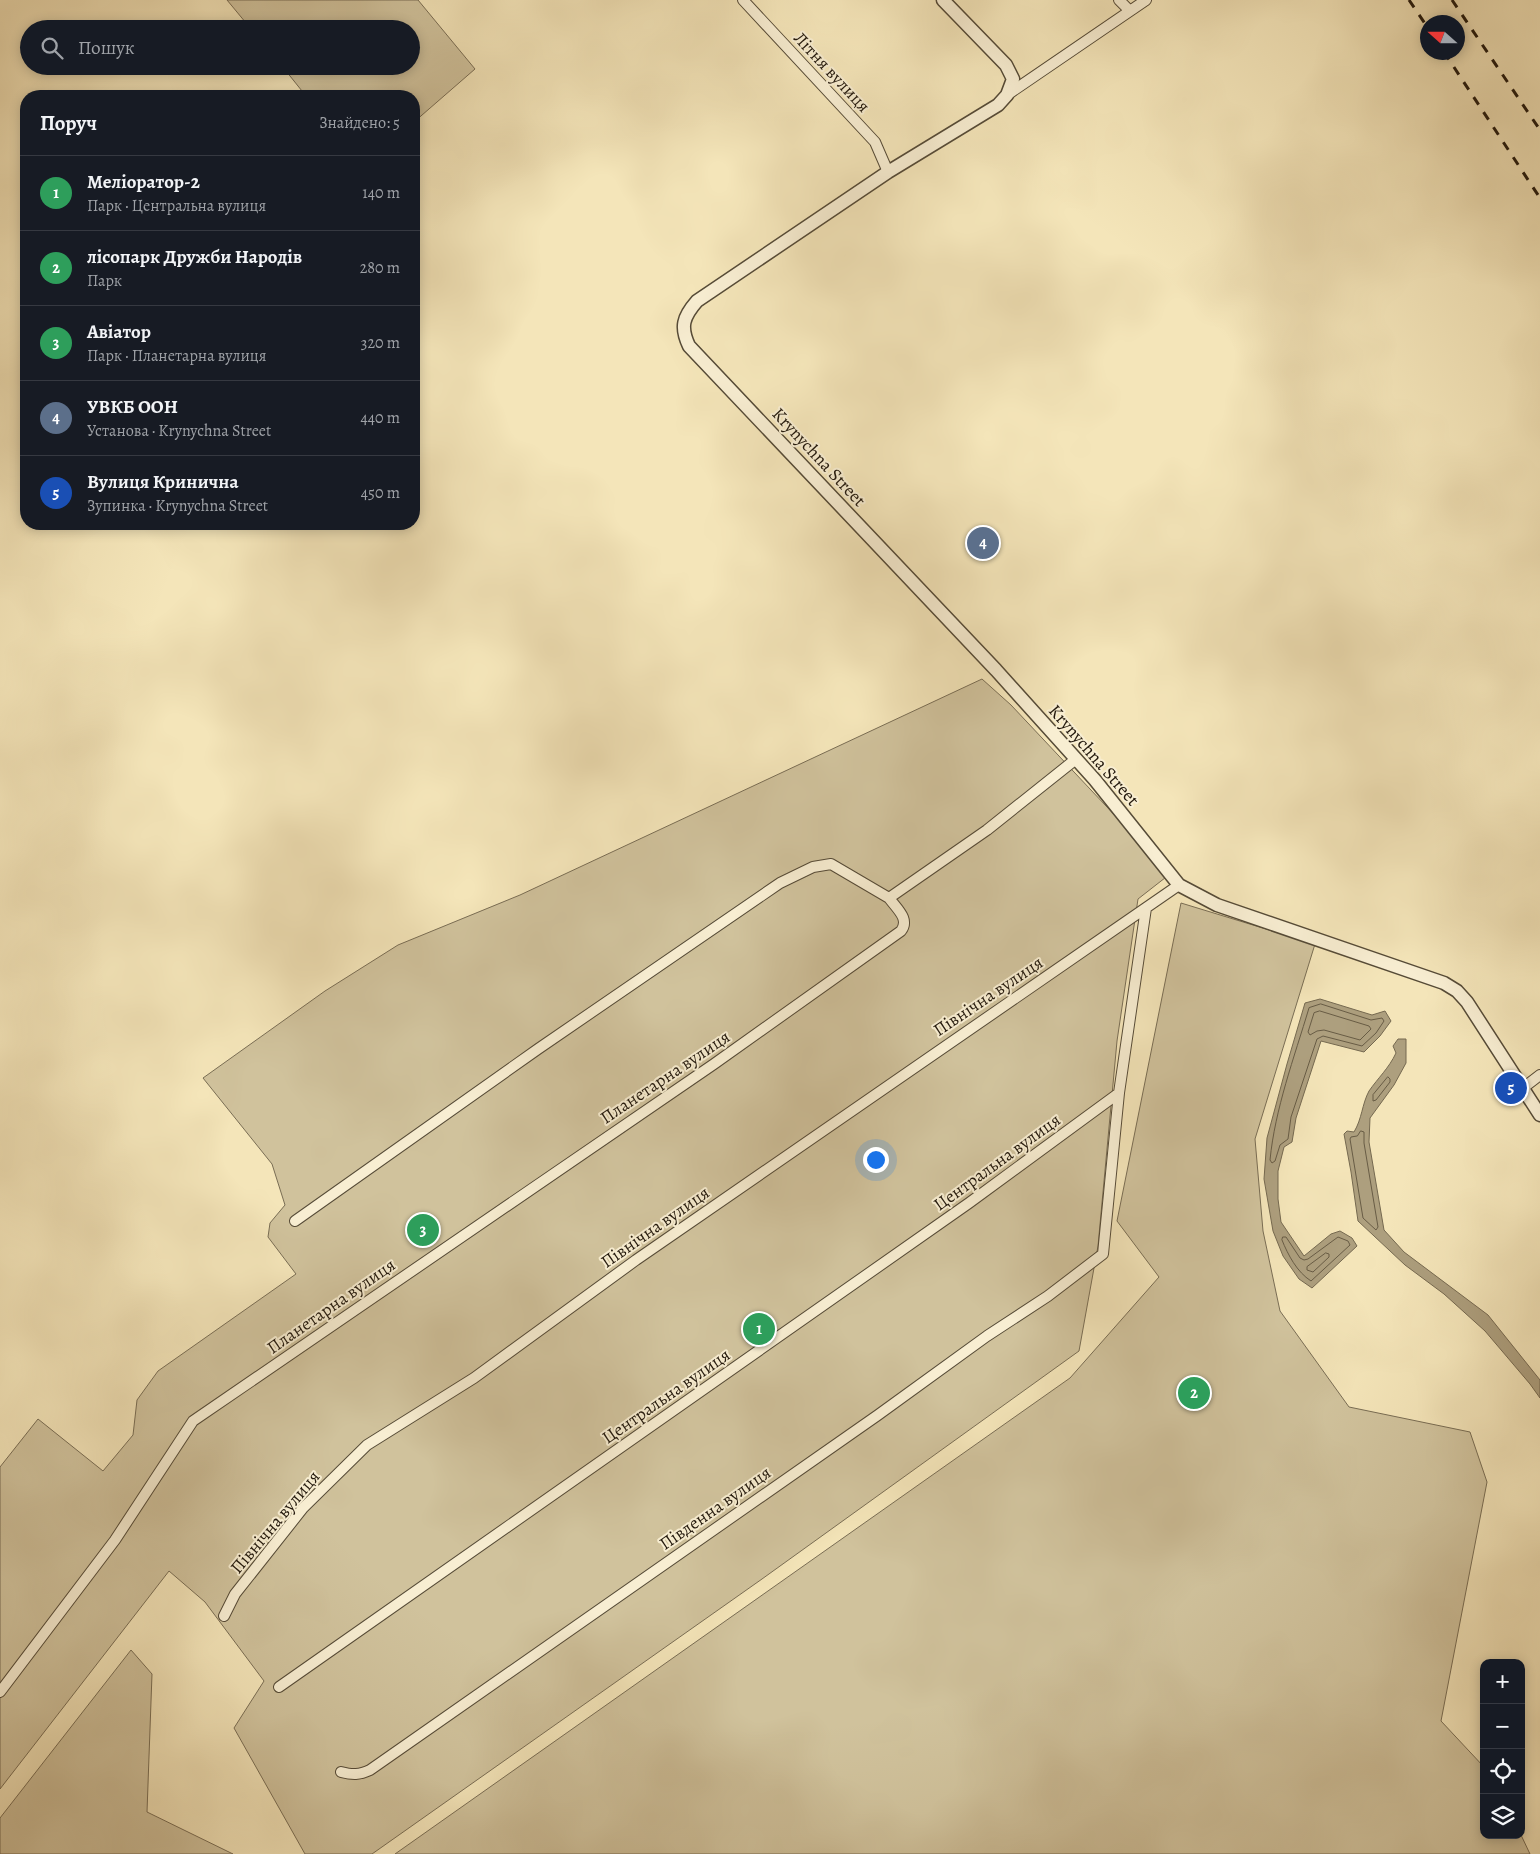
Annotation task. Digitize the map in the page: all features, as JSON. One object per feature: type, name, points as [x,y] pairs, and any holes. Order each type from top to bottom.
[{"type":"street","name":"Літня вулиця","points":[[743,0],[875,142],[888,172]]},
{"type":"street","points":[[942,0],[1006,65],[1013,79],[1008,95]]},
{"type":"street","points":[[1119,0],[1129,10]]},
{"type":"street","points":[[888,172],[998,105],[1008,95],[1146,0]]},
{"type":"street","name":"Krynychna Street","points":[[888,172],[696,301],[684,321],[683,333],[689,346],[996,670],[1096,780],[1179,885],[1217,905],[1444,983],[1457,991],[1467,1002],[1540,1115]]},
{"type":"street","points":[[295,1221],[538,1049],[780,883],[813,867],[831,864],[889,898],[987,830],[1076,759]]},
{"type":"street","name":"Північна вулиця","points":[[224,1616],[235,1594],[303,1508],[367,1445],[474,1378],[636,1260],[1179,885]]},
{"type":"street","name":"Планетарна вулиця","points":[[0,1692],[115,1540],[193,1421],[714,1064],[901,931],[905,926],[905,920],[889,898]]},
{"type":"street","points":[[1119,1093],[1146,908]]},
{"type":"street","points":[[1523,1088],[1540,1075]]},
{"type":"street","name":"Південна вулиця","points":[[341,1772],[360,1775],[370,1770],[878,1415],[987,1336],[1048,1296],[1103,1254],[1119,1093]]},
{"type":"street","name":"Центральна вулиця","points":[[279,1687],[969,1203],[1119,1093]]},
{"type":"shaded area","points":[[227,0],[418,0],[475,69],[420,117],[420,90],[301,90],[289,75],[420,75],[420,20],[244,20]]},
{"type":"shaded area","points":[[982,679],[1011,705],[1170,874],[1138,899],[1117,1041],[1098,1246],[1079,1351],[762,1579],[372,1854],[305,1854],[234,1728],[264,1681],[205,1602],[169,1571],[0,1789],[0,1467],[38,1419],[103,1471],[133,1435],[137,1400],[158,1371],[296,1274],[268,1237],[270,1223],[285,1205],[272,1164],[203,1078],[325,991],[398,945],[520,895]]},
{"type":"shaded area","points":[[1181,903],[1315,944],[1255,1139],[1263,1231],[1280,1311],[1349,1407],[1470,1432],[1487,1482],[1441,1721],[1480,1763],[1480,1839],[1523,1839],[1530,1854],[395,1854],[1070,1378],[1159,1277],[1117,1221]]},
{"type":"shaded area","points":[[131,1650],[152,1674],[147,1812],[233,1854],[0,1854],[0,1818]]},
{"type":"water","points":[[1320,999],[1372,1015],[1385,1011],[1391,1021],[1380,1036],[1364,1052],[1321,1041],[1296,1118],[1292,1142],[1284,1147],[1278,1171],[1278,1199],[1281,1222],[1304,1256],[1331,1234],[1340,1231],[1352,1238],[1357,1246],[1312,1288],[1299,1279],[1283,1256],[1273,1231],[1264,1179],[1267,1138],[1305,1003]]},
{"type":"water","points":[[1398,1039],[1406,1039],[1406,1063],[1394,1085],[1370,1118],[1369,1142],[1384,1230],[1404,1252],[1488,1315],[1540,1380],[1540,1398],[1485,1331],[1444,1294],[1405,1265],[1358,1221],[1344,1134],[1347,1131],[1354,1132],[1369,1091],[1396,1053],[1393,1046]]},
{"type":"railway","points":[[1409,0],[1420,16]]},
{"type":"railway","points":[[1452,0],[1540,130]]},
{"type":"railway","points":[[1449,60],[1540,198]]},
{"type":"place","name":"УВКБ ООН","points":[[983,543]]},
{"type":"place","name":"Вулиця Кринична","points":[[1511,1088]]},
{"type":"place","name":"Авіатор","points":[[423,1230]]},
{"type":"place","name":"Меліоратор-2","points":[[759,1329]]},
{"type":"place","name":"лісопарк Дружби Народів","points":[[1194,1393]]}]
